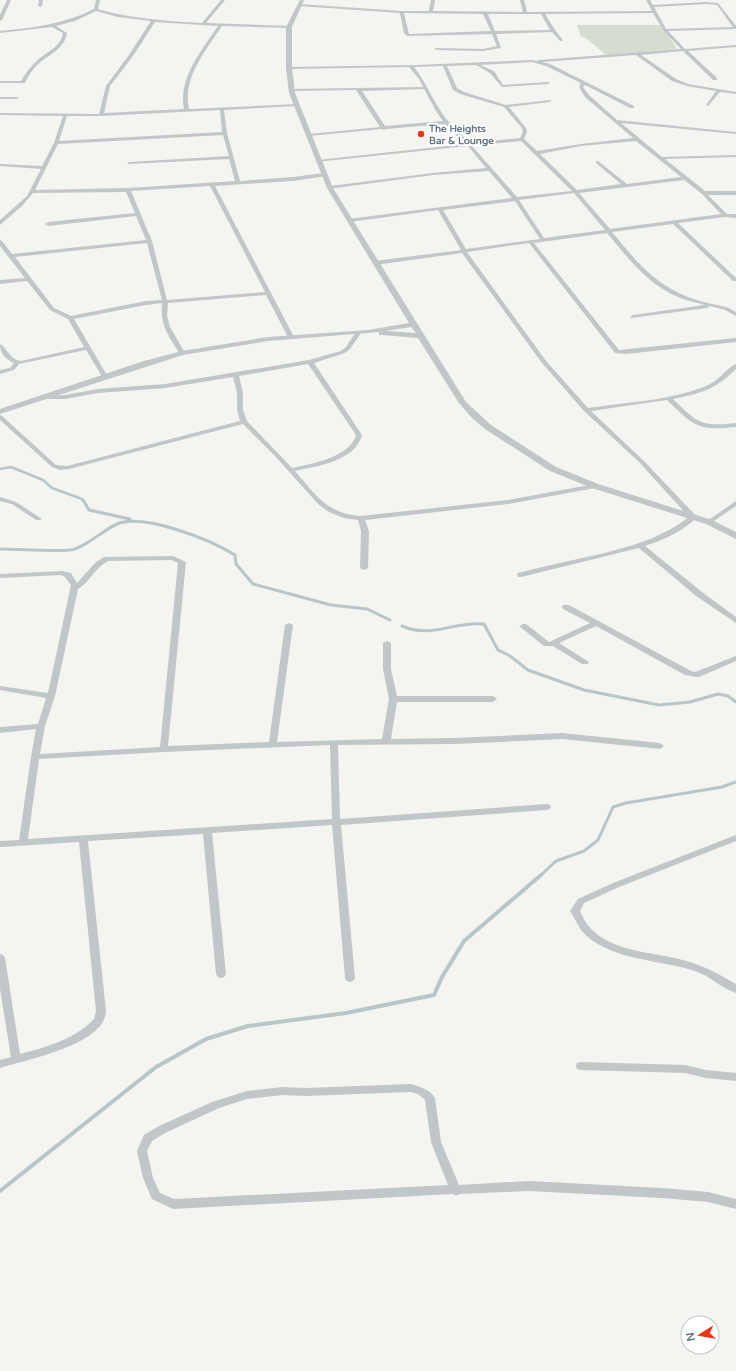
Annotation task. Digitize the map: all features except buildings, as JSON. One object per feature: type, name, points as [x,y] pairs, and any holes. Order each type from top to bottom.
[{"type":"street","points":[[0,20],[8,0]]},
{"type":"street","points":[[40,6],[41,0]]},
{"type":"street","points":[[96,10],[98,0]]},
{"type":"street","points":[[203,24],[223,0]]},
{"type":"street","points":[[431,13],[433,0]]},
{"type":"street","points":[[522,0],[525,13]]},
{"type":"street","points":[[648,0],[665,30],[684,50],[715,78]]},
{"type":"street","points":[[655,12],[431,13],[402,12],[300,3],[289,28],[289,68],[292,90],[318,161],[330,188],[420,336],[464,403],[475,416],[517,447],[553,469],[595,486],[709,522],[736,536]]},
{"type":"street","points":[[651,6],[706,3],[718,4],[736,27]]},
{"type":"street","points":[[0,32],[52,25],[76,19],[96,10],[120,16],[153,21],[289,28]]},
{"type":"street","points":[[402,12],[406,33],[408,35],[494,34],[553,31]]},
{"type":"street","points":[[437,49],[483,50],[494,49],[499,46],[485,13]]},
{"type":"street","points":[[542,13],[560,40]]},
{"type":"street","points":[[101,115],[108,86],[131,56],[153,21]]},
{"type":"street","points":[[0,82],[22,82],[33,67],[60,44],[65,36],[65,33],[52,25]]},
{"type":"street","points":[[187,111],[184,100],[187,83],[198,61],[221,25]]},
{"type":"street","points":[[665,30],[736,27]]},
{"type":"street","points":[[289,68],[411,67],[532,62],[566,58],[736,46]]},
{"type":"street","points":[[637,54],[674,80],[687,85],[736,93]]},
{"type":"street","points":[[532,62],[548,65],[583,84],[632,107]]},
{"type":"street","points":[[477,64],[492,72],[502,86],[547,84]]},
{"type":"street","points":[[445,66],[455,89],[462,93],[506,106],[549,101]]},
{"type":"street","points":[[411,67],[421,79],[438,111],[446,122],[491,169],[516,199],[543,240]]},
{"type":"street","points":[[583,84],[581,87],[587,96],[704,193],[725,215]]},
{"type":"street","points":[[292,90],[426,88]]},
{"type":"street","points":[[359,90],[384,129]]},
{"type":"street","points":[[708,105],[719,90]]},
{"type":"street","points":[[0,98],[17,98]]},
{"type":"street","points":[[0,114],[65,116],[101,115],[297,105]]},
{"type":"street","points":[[506,106],[521,122],[524,128],[525,132],[522,139]]},
{"type":"street","points":[[222,109],[224,133],[238,182]]},
{"type":"street","points":[[0,223],[8,214],[28,198],[32,192],[56,143],[65,116]]},
{"type":"street","points":[[616,121],[736,133]]},
{"type":"street","points":[[309,135],[446,122]]},
{"type":"street","points":[[56,143],[224,133]]},
{"type":"street","points":[[318,161],[470,146],[522,139]]},
{"type":"street","points":[[522,139],[576,192],[642,271],[655,282],[680,296],[710,306],[727,309],[736,314]]},
{"type":"street","points":[[536,153],[581,145],[637,139]]},
{"type":"street","points":[[662,158],[736,156]]},
{"type":"street","points":[[129,163],[232,157]]},
{"type":"street","points":[[598,162],[625,185]]},
{"type":"street","points":[[0,165],[44,168]]},
{"type":"street","points":[[330,188],[433,174],[491,169]]},
{"type":"street","points":[[32,192],[128,190],[293,179],[324,175]]},
{"type":"street","points":[[350,220],[685,178]]},
{"type":"street","points":[[212,185],[291,337]]},
{"type":"street","points":[[128,190],[148,241],[165,302],[164,316],[167,327],[182,353]]},
{"type":"street","points":[[704,193],[736,193]]},
{"type":"street","points":[[440,209],[464,251],[544,362],[586,410],[642,462],[693,517]]},
{"type":"street","points":[[48,224],[138,214]]},
{"type":"street","points":[[375,263],[725,215],[736,216]]},
{"type":"street","points":[[674,222],[735,280]]},
{"type":"street","points":[[11,256],[148,241]]},
{"type":"street","points":[[531,242],[617,352],[736,340]]},
{"type":"street","points":[[0,244],[52,309],[70,318],[126,306],[268,293]]},
{"type":"street","points":[[0,282],[28,279]]},
{"type":"street","points":[[633,317],[710,306]]},
{"type":"street","points":[[70,318],[105,377]]},
{"type":"street","points":[[368,332],[413,324]]},
{"type":"street","points":[[0,412],[182,353],[217,346],[291,337],[358,332],[420,336]]},
{"type":"street","points":[[45,397],[65,397],[104,391],[165,386],[310,362],[343,352],[348,348],[358,332]]},
{"type":"street","points":[[0,346],[8,358],[13,362],[27,362],[87,348]]},
{"type":"street","points":[[0,372],[12,368],[17,362]]},
{"type":"street","points":[[290,470],[319,463],[348,452],[357,444],[359,439],[359,435],[310,362]]},
{"type":"street","points":[[586,410],[668,398],[710,387],[727,376],[736,366]]},
{"type":"street","points":[[236,375],[240,393],[240,410],[244,422],[277,455],[321,504],[331,511],[346,517],[362,518],[508,502],[595,486]]},
{"type":"street","points":[[668,398],[695,423],[701,426],[713,428],[736,425]]},
{"type":"street","points":[[0,417],[54,466],[60,468],[67,468],[244,422]]},
{"type":"street","points":[[0,499],[14,503],[38,519]]},
{"type":"street","points":[[709,522],[736,503]]},
{"type":"street","points":[[521,575],[640,545],[686,524],[693,517]]},
{"type":"street","points":[[362,518],[364,532],[364,568]]},
{"type":"street","points":[[640,545],[699,594],[736,621]]},
{"type":"street","points":[[74,588],[84,582],[97,563],[107,559],[173,558],[182,562],[164,749]]},
{"type":"street","points":[[0,576],[62,573],[68,575],[75,585],[51,696],[41,726],[23,842]]},
{"type":"street","points":[[566,607],[688,673],[696,675],[736,658]]},
{"type":"street","points":[[523,626],[547,644],[554,643],[596,623]]},
{"type":"street","points":[[273,744],[289,625]]},
{"type":"street","points":[[386,741],[392,699],[387,669],[387,643]]},
{"type":"street","points":[[554,643],[585,662]]},
{"type":"street","points":[[0,688],[51,696]]},
{"type":"street","points":[[392,699],[492,699]]},
{"type":"street","points":[[0,730],[41,726]]},
{"type":"street","points":[[35,757],[273,744],[454,741],[562,736],[660,746]]},
{"type":"street","points":[[334,742],[336,822],[350,978]]},
{"type":"street","points":[[0,844],[336,822],[547,806]]},
{"type":"street","points":[[206,831],[221,974]]},
{"type":"street","points":[[0,1064],[16,1058],[55,1048],[97,1024],[100,1018],[101,1011],[83,838]]},
{"type":"street","points":[[736,838],[602,891],[581,901],[575,911],[580,923],[593,936],[609,945],[631,953],[663,958],[701,969],[736,989]]},
{"type":"street","points":[[0,960],[16,1058]]},
{"type":"street","points":[[581,1066],[685,1069],[706,1074],[736,1077]]},
{"type":"street","points":[[456,1191],[436,1142],[430,1098],[421,1091],[411,1088],[306,1092],[282,1091],[247,1095],[216,1105],[161,1130],[148,1138],[142,1151],[148,1178],[156,1196],[173,1204],[456,1191],[529,1186],[708,1198],[736,1204]]},
{"type":"shaded area","points":[[577,25],[662,25],[677,49],[606,55],[586,38],[581,37]]},
{"type":"waterway","points":[[0,469],[11,467],[43,480],[52,488],[82,499],[83,501]]},
{"type":"waterway","points":[[83,500],[89,510],[130,519]]},
{"type":"waterway","points":[[0,549],[45,551],[70,550],[82,546],[117,524],[143,522],[160,525],[210,542],[235,555],[236,564],[253,584],[331,605],[367,609],[390,620]]},
{"type":"waterway","points":[[402,626],[413,630],[423,631],[462,625],[484,624],[498,650],[510,656],[528,670],[584,690],[659,705],[690,702],[718,694],[728,696],[736,702]]},
{"type":"waterway","points":[[540,876],[556,861],[584,851],[598,840],[613,807],[626,803],[722,787],[736,782]]},
{"type":"waterway","points":[[0,1191],[156,1067],[206,1039],[248,1026],[346,1013],[434,995],[442,977],[464,941],[541,875]]},
{"type":"place","name":"The Heights Bar & Lounge","points":[[421,134]]}]
